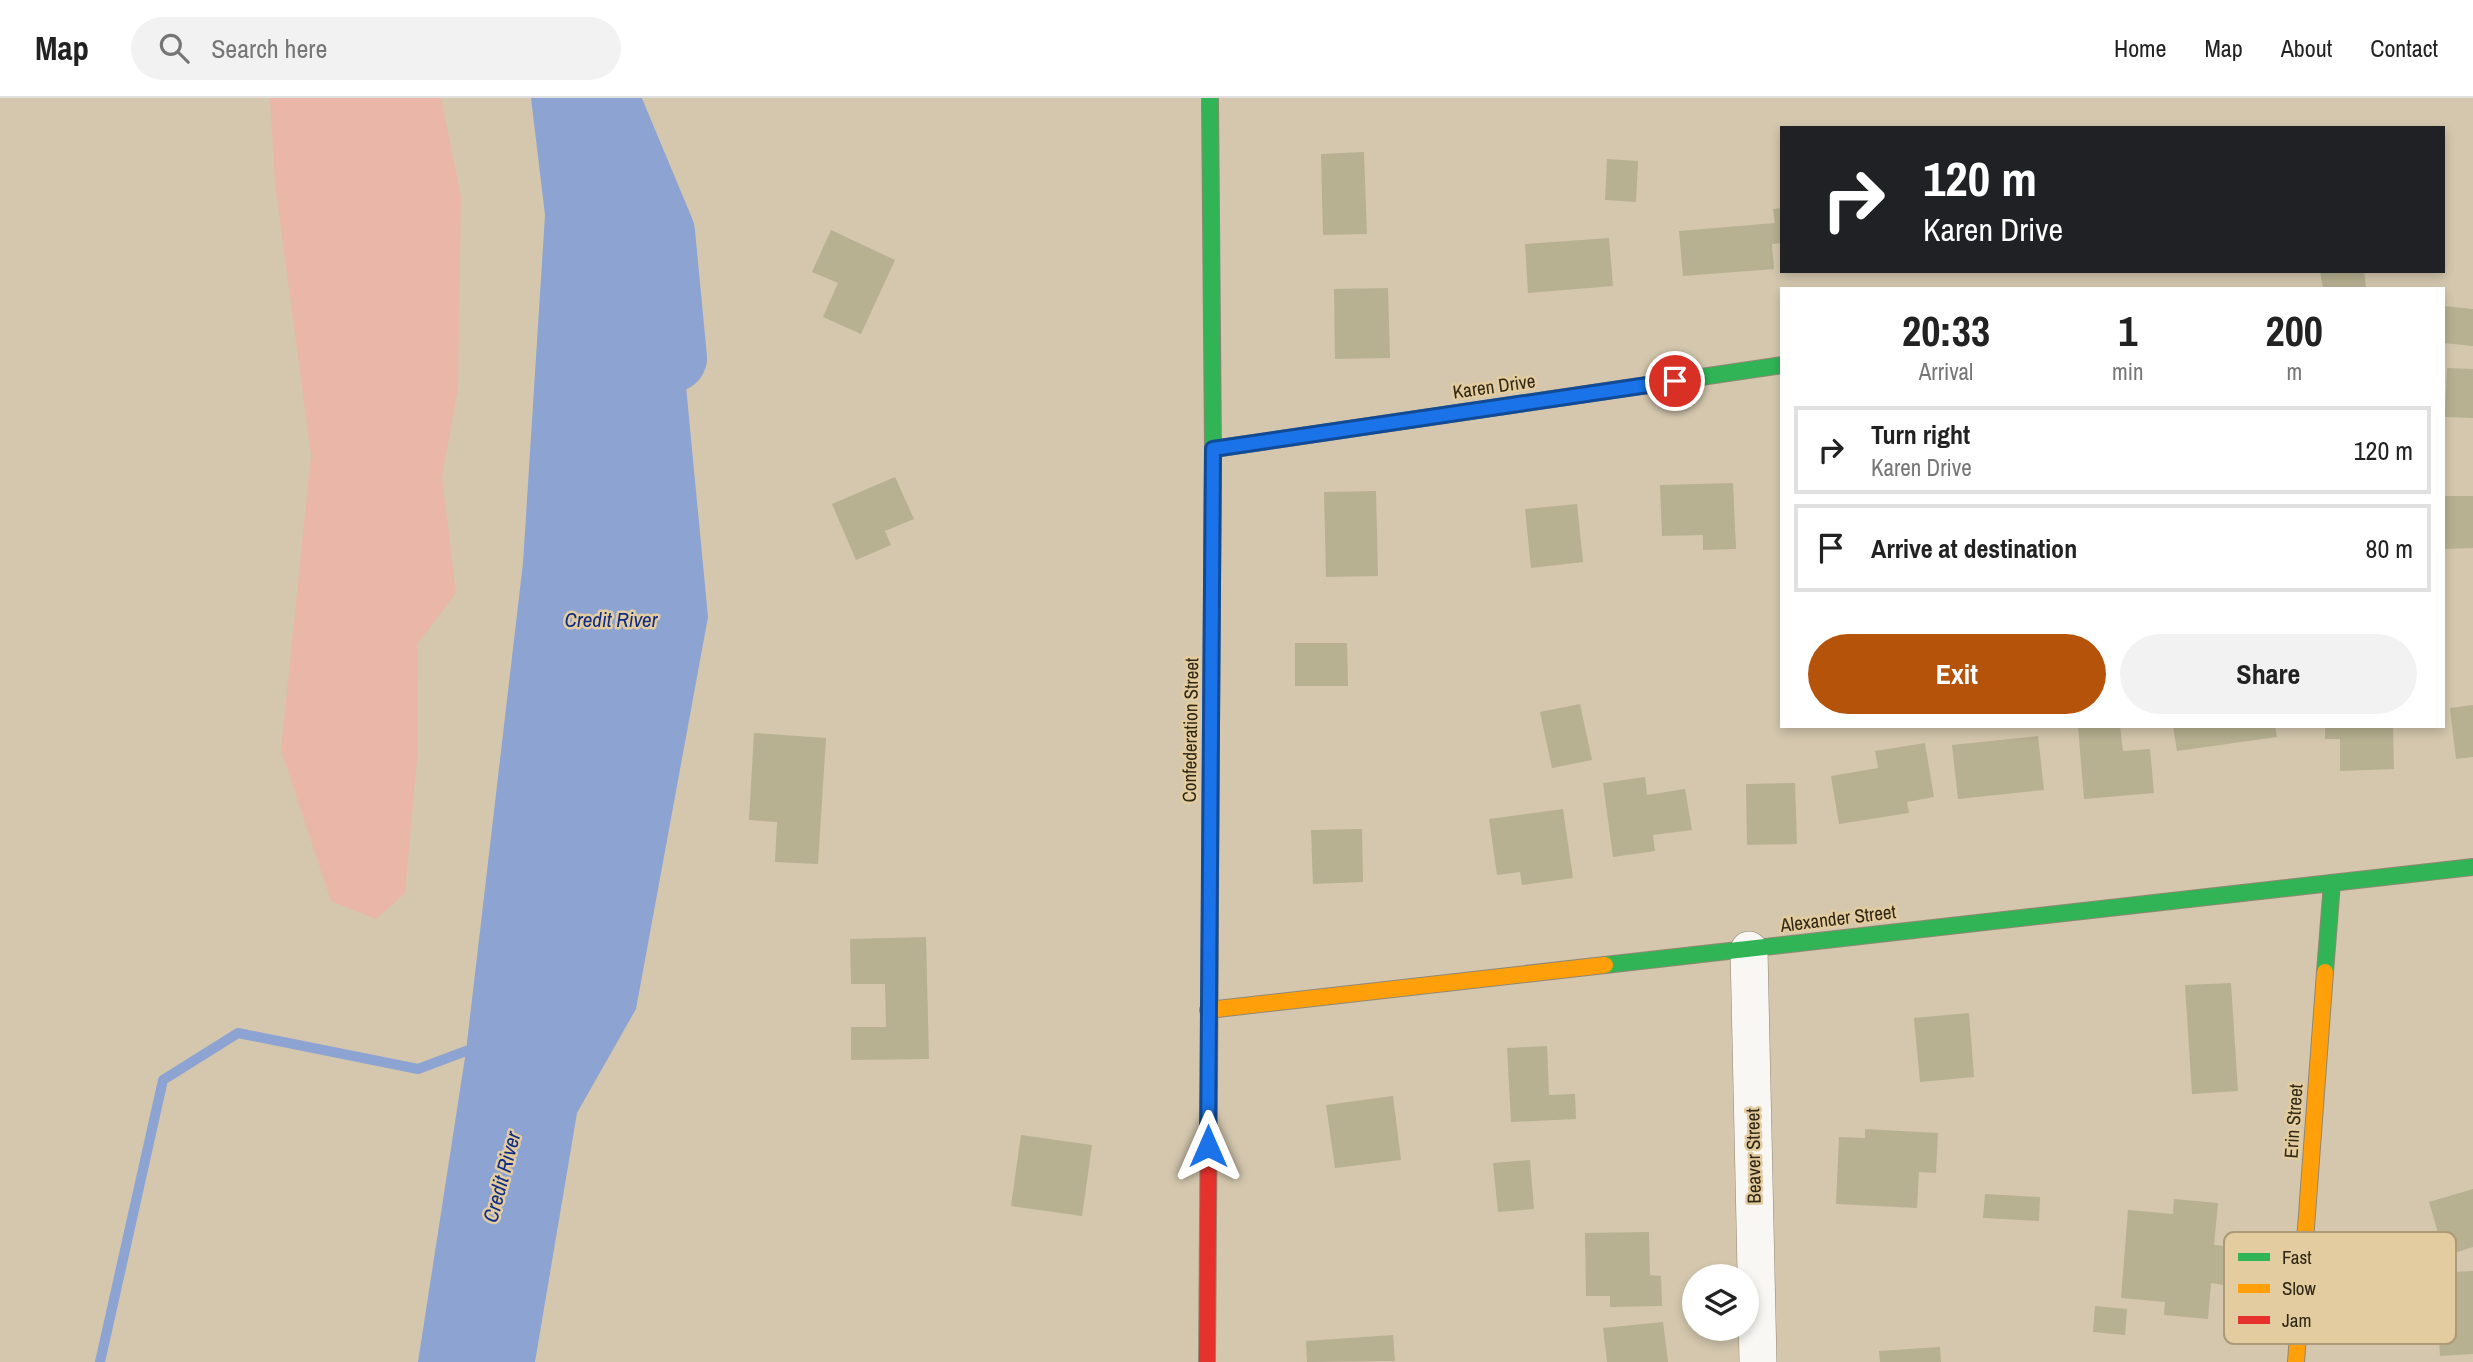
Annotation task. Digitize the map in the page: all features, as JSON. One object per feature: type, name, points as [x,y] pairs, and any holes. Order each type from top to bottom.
[{"type":"street","name":"Confederation Street","points":[[1207,1362],[1213,449],[1210,98]]},
{"type":"street","name":"Karen Drive","points":[[1213,449],[1780,365]]},
{"type":"street","name":"Alexander Street","points":[[1208,1010],[2473,867]]},
{"type":"street","name":"Erin Street","points":[[2306,1232],[2332,883]]},
{"type":"street","name":"Beaver Street","points":[[1749,950],[1758,1362]]},
{"type":"street","name":"Erin Street","points":[[2296,1362],[2297,1344]]},
{"type":"shaded area","points":[[270,98],[441,98],[461,196],[458,388],[442,477],[456,593],[417,644],[418,748],[405,893],[376,919],[331,901],[281,750],[311,455],[275,183]]},
{"type":"water","name":"Credit River","points":[[531,98],[618,98],[628,149],[679,313],[708,617],[636,1009],[577,1113],[535,1362],[418,1362],[466,1051],[523,563],[545,215]]},
{"type":"building","points":[[1364,152],[1367,234],[1323,235],[1321,154]]},
{"type":"building","points":[[1607,159],[1638,161],[1636,202],[1605,200]]},
{"type":"building","points":[[1780,208],[1780,243],[1772,244],[1774,269],[1683,276],[1679,231],[1775,223],[1773,209]]},
{"type":"building","points":[[831,230],[895,260],[861,334],[823,317],[838,283],[812,272]]},
{"type":"building","points":[[1609,238],[1613,286],[1528,293],[1525,244]]},
{"type":"building","points":[[2320,273],[2364,273],[2366,287],[2323,287]]},
{"type":"building","points":[[1388,288],[1390,358],[1335,359],[1334,289]]},
{"type":"building","points":[[2445,306],[2473,309],[2473,346],[2445,343]]},
{"type":"building","points":[[2447,368],[2473,369],[2473,418],[2445,417]]},
{"type":"building","points":[[895,477],[914,519],[885,531],[891,545],[856,560],[832,504]]},
{"type":"building","points":[[1733,483],[1736,549],[1703,550],[1703,535],[1662,536],[1660,485]]},
{"type":"building","points":[[1376,491],[1378,576],[1326,577],[1324,492]]},
{"type":"building","points":[[2445,496],[2473,496],[2473,548],[2445,549]]},
{"type":"building","points":[[1577,504],[1583,562],[1531,568],[1525,509]]},
{"type":"building","points":[[1295,643],[1347,643],[1348,686],[1295,686]]},
{"type":"building","points":[[1580,704],[1592,760],[1552,768],[1540,712]]},
{"type":"building","points":[[2473,705],[2473,757],[2456,759],[2450,708]]},
{"type":"building","points":[[2078,728],[2120,728],[2123,751],[2150,749],[2154,793],[2084,799]]},
{"type":"building","points":[[2173,728],[2275,728],[2277,737],[2177,751]]},
{"type":"building","points":[[2325,728],[2393,728],[2394,769],[2340,771],[2340,739],[2325,739]]},
{"type":"building","points":[[754,733],[826,738],[818,864],[775,862],[777,822],[749,820]]},
{"type":"building","points":[[2038,736],[2044,790],[1958,799],[1952,745]]},
{"type":"building","points":[[1925,743],[1934,797],[1907,802],[1909,813],[1839,824],[1831,776],[1878,768],[1875,751]]},
{"type":"building","points":[[1645,777],[1647,795],[1685,789],[1692,830],[1653,835],[1655,851],[1613,857],[1603,783]]},
{"type":"building","points":[[1795,783],[1797,844],[1747,845],[1746,784]]},
{"type":"building","points":[[1563,809],[1573,878],[1522,885],[1520,872],[1497,875],[1489,819]]},
{"type":"building","points":[[1362,829],[1363,882],[1313,884],[1311,830]]},
{"type":"building","points":[[926,937],[929,1059],[851,1060],[851,1027],[886,1027],[885,984],[851,984],[850,939]]},
{"type":"building","points":[[2231,983],[2238,1091],[2192,1094],[2185,985]]},
{"type":"building","points":[[1969,1013],[1974,1077],[1920,1082],[1914,1018]]},
{"type":"building","points":[[1547,1046],[1549,1095],[1575,1094],[1576,1119],[1511,1122],[1507,1048]]},
{"type":"building","points":[[1393,1096],[1401,1160],[1335,1168],[1326,1105]]},
{"type":"building","points":[[1865,1129],[1938,1133],[1936,1173],[1919,1172],[1917,1208],[1836,1204],[1839,1137],[1865,1138]]},
{"type":"building","points":[[1021,1135],[1092,1145],[1082,1216],[1011,1206]]},
{"type":"building","points":[[1530,1160],[1534,1209],[1498,1212],[1493,1163]]},
{"type":"building","points":[[2473,1189],[2473,1247],[2456,1252],[2456,1232],[2438,1232],[2429,1202]]},
{"type":"building","points":[[1985,1194],[2040,1197],[2039,1221],[1983,1218]]},
{"type":"building","points":[[2174,1199],[2218,1203],[2214,1245],[2224,1246],[2223,1285],[2211,1283],[2208,1319],[2164,1315],[2165,1302],[2121,1298],[2128,1210],[2173,1214]]},
{"type":"building","points":[[1649,1232],[1650,1275],[1661,1276],[1662,1306],[1610,1307],[1610,1296],[1586,1296],[1585,1233]]},
{"type":"building","points":[[2473,1271],[2473,1354],[2440,1356],[2439,1344],[2456,1344],[2456,1272]]},
{"type":"building","points":[[2095,1306],[2127,1309],[2125,1335],[2093,1332]]},
{"type":"building","points":[[1663,1322],[1668,1362],[1607,1362],[1603,1328]]},
{"type":"building","points":[[1393,1335],[1395,1361],[1307,1362],[1306,1341]]},
{"type":"building","points":[[1940,1347],[1941,1362],[1880,1362],[1879,1351]]},
{"type":"waterway","name":"Credit River","points":[[605,98],[661,232],[673,358]]},
{"type":"waterway","points":[[100,1362],[163,1080],[238,1033],[418,1069],[466,1051]]},
{"type":"traffic: fast","points":[[1210,98],[1213,449],[1211,719]]},
{"type":"traffic: fast","points":[[1213,449],[1780,365]]},
{"type":"traffic: fast","points":[[1605,965],[2473,867]]},
{"type":"traffic: fast","points":[[2325,972],[2332,883]]},
{"type":"traffic: slow","points":[[1209,1083],[1211,719]]},
{"type":"traffic: slow","points":[[1208,1010],[1605,965]]},
{"type":"traffic: slow","points":[[2306,1232],[2325,972]]},
{"type":"traffic: slow","points":[[2296,1362],[2297,1344]]},
{"type":"traffic: jam","points":[[1207,1362],[1209,1083]]},
{"type":"route","points":[[1208,1146],[1213,449],[1675,381]]}]
